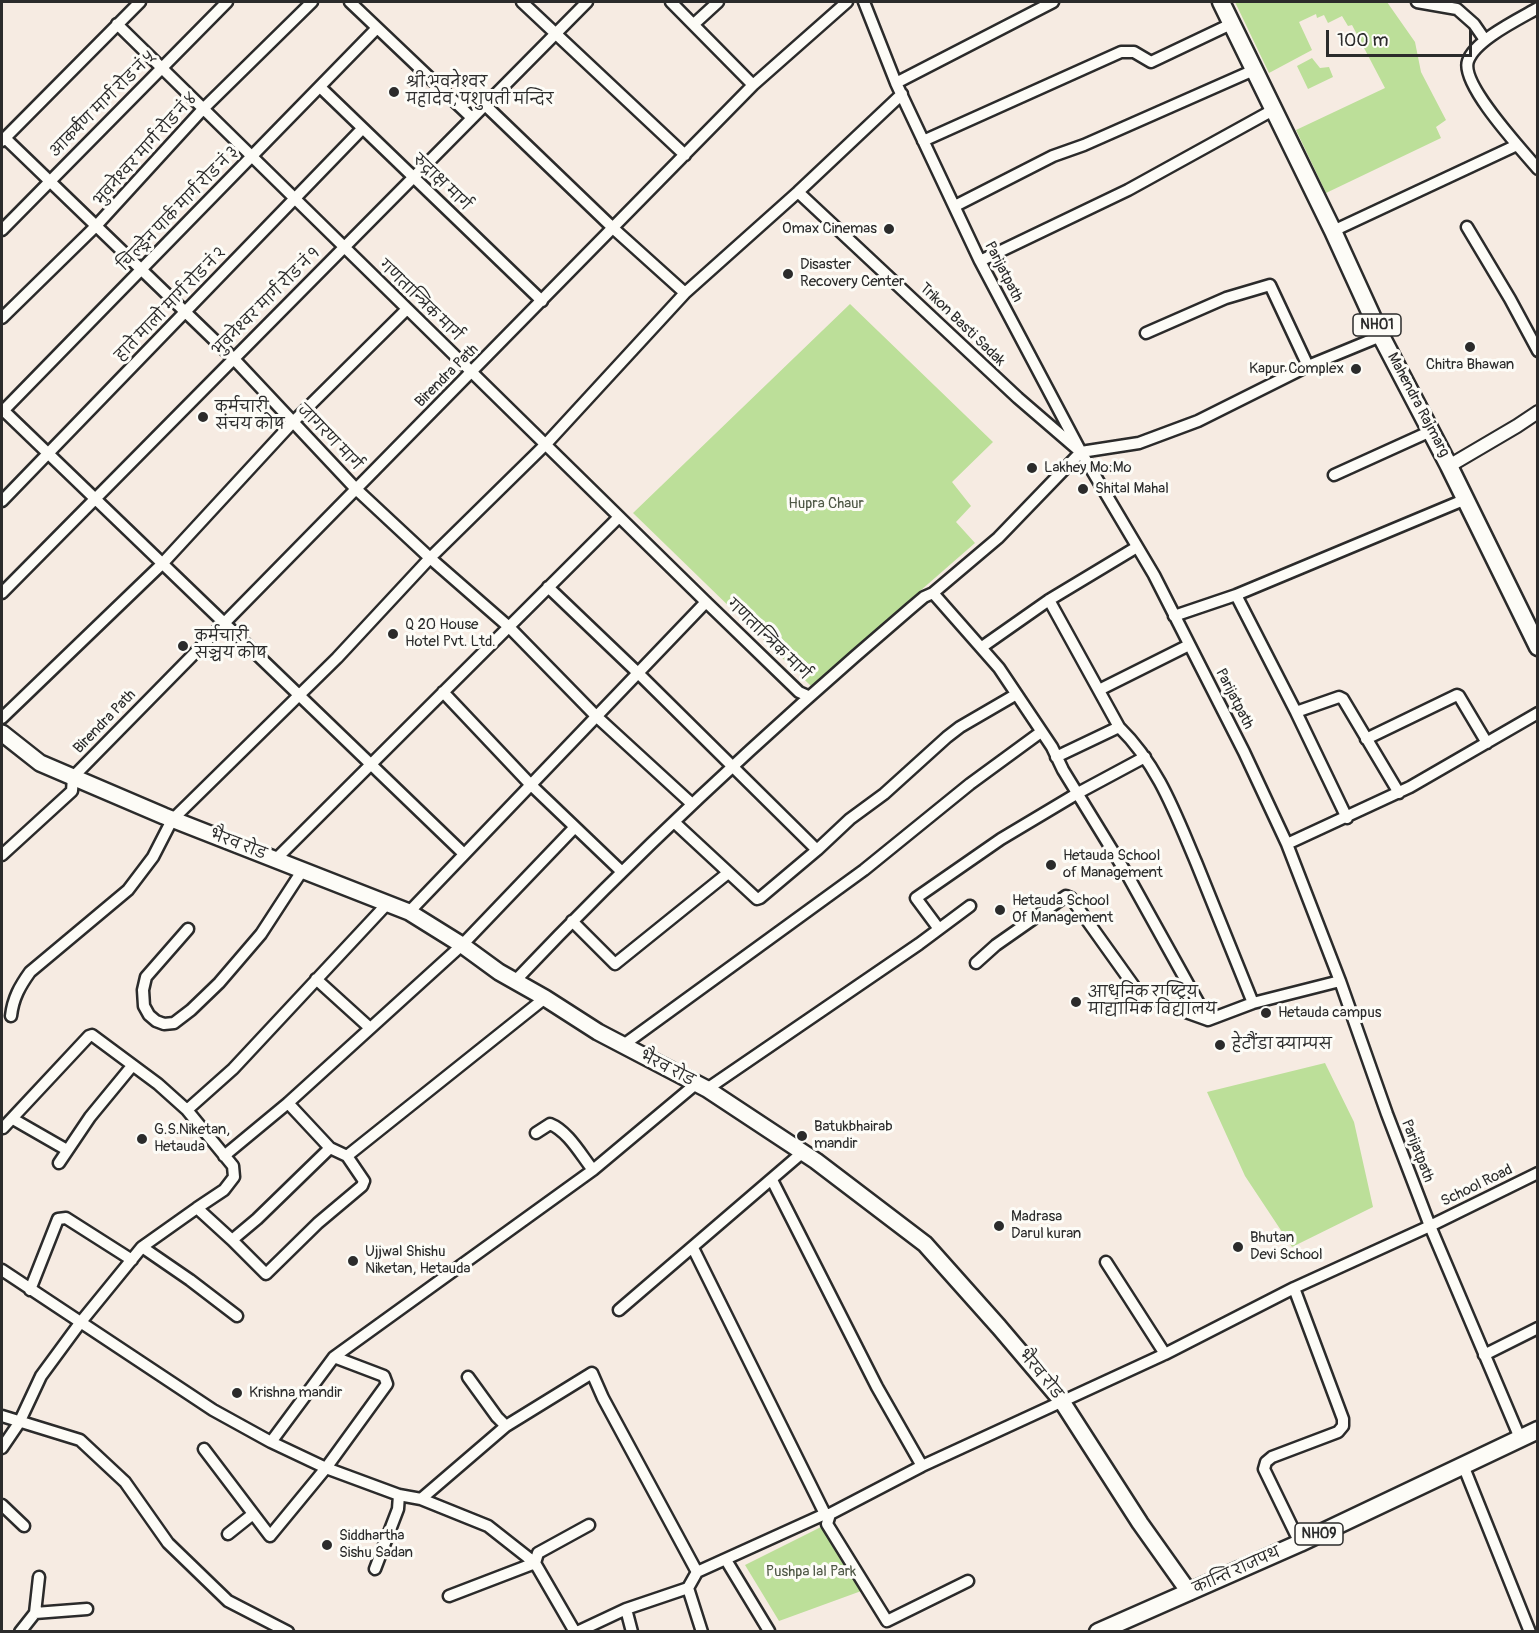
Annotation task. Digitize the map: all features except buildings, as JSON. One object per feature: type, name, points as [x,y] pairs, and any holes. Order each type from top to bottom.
[{"type":"main road","name":"Mahendra Rajmarg","points":[[1221,2],[1333,231],[1381,336],[1466,499],[1538,647]]},
{"type":"main road","name":"भैरव रोड","points":[[2,733],[40,763],[172,820],[409,912],[462,945],[499,972],[622,1046],[702,1086],[803,1152],[925,1244],[999,1327],[1061,1400],[1140,1523],[1189,1592]]},
{"type":"main road","name":"कान्ति राजपथ","points":[[1098,1632],[1300,1543],[1538,1430]]},
{"type":"street","points":[[3,140],[140,2]]},
{"type":"street","name":"आकर्षण मार्ग रोड नं ५","points":[[2,230],[227,2]]},
{"type":"street","name":"भुवनेश्वर मार्ग रोड नं ४","points":[[2,318],[96,226],[203,109],[312,2]]},
{"type":"street","points":[[350,2],[472,117]]},
{"type":"street","points":[[522,2],[685,155]]},
{"type":"street","name":"भुवनेश्वर मार्ग रोड नं १","points":[[2,593],[586,2]]},
{"type":"street","points":[[671,2],[753,85]]},
{"type":"street","points":[[694,24],[718,2]]},
{"type":"street","name":"Birendra Path","points":[[2,855],[72,791],[73,777],[753,85],[847,2]]},
{"type":"street","name":"Parijatpath","points":[[864,2],[896,83],[980,261],[1081,452],[1154,575],[1244,752],[1287,844],[1430,1226],[1520,1438]]},
{"type":"street","points":[[896,83],[1053,2]]},
{"type":"street","points":[[1417,2],[1457,9],[1474,24],[1485,40]]},
{"type":"street","points":[[1538,8],[1485,40],[1468,60],[1467,70],[1477,93],[1538,169]]},
{"type":"street","name":"गणतान्त्रिक मार्ग","points":[[117,24],[706,602],[800,692],[808,696]]},
{"type":"street","points":[[923,141],[1121,52],[1134,52],[1151,62],[1232,24]]},
{"type":"street","name":"चिल्ड्रेन पार्क मार्ग रोड नं ३","points":[[2,410],[377,28]]},
{"type":"street","points":[[955,206],[1053,156],[1084,145],[1254,70]]},
{"type":"street","name":"रुद्राक्ष मार्ग","points":[[320,87],[542,301]]},
{"type":"street","points":[[11,1016],[12,1002],[30,972],[128,890],[153,857],[172,820],[337,658],[430,558],[546,444],[685,293],[798,192],[902,94]]},
{"type":"street","points":[[485,105],[614,229],[685,293]]},
{"type":"street","points":[[980,261],[1128,190],[1273,110]]},
{"type":"street","name":"हाते मालो मार्ग रोड नं २","points":[[2,501],[362,129]]},
{"type":"street","name":"जागरण मार्ग","points":[[3,140],[50,181],[233,358],[356,489],[509,627],[596,716],[692,804]]},
{"type":"street","points":[[1333,231],[1517,145]]},
{"type":"street","name":"Trikon Basti Sadak","points":[[798,192],[1009,390],[1081,452]]},
{"type":"street","points":[[1467,227],[1538,351]]},
{"type":"street","points":[[1146,333],[1226,298],[1270,285],[1308,366]]},
{"type":"street","points":[[2,718],[162,564],[293,422],[407,309]]},
{"type":"street","points":[[515,981],[572,921],[692,804],[808,696],[911,608],[933,593],[998,538],[1081,452],[1139,443],[1198,421],[1308,366],[1381,336]]},
{"type":"street","points":[[2,410],[464,855]]},
{"type":"street","points":[[1449,466],[1538,412]]},
{"type":"street","points":[[1334,475],[1431,431]]},
{"type":"street","points":[[1174,616],[1236,596],[1466,499]]},
{"type":"street","points":[[275,860],[620,517]]},
{"type":"street","points":[[982,647],[1050,600],[1137,548]]},
{"type":"street","points":[[548,587],[817,850]]},
{"type":"street","points":[[933,593],[982,647],[1041,732],[1128,876],[1208,1020]]},
{"type":"street","points":[[1236,596],[1347,818]]},
{"type":"street","points":[[1050,600],[1119,727],[1134,742],[1167,792],[1253,1003]]},
{"type":"street","points":[[409,912],[706,602]]},
{"type":"street","points":[[1099,690],[1189,645]]},
{"type":"street","points":[[443,692],[531,784],[622,872]]},
{"type":"street","points":[[675,822],[757,899],[760,898],[850,819],[884,794],[947,737],[1015,694]]},
{"type":"street","points":[[1366,739],[1457,695],[1487,742]]},
{"type":"street","points":[[1296,712],[1339,697],[1343,699],[1399,793]]},
{"type":"street","points":[[1287,844],[1399,793],[1538,713]]},
{"type":"street","points":[[1056,756],[1119,727]]},
{"type":"street","points":[[622,1046],[864,870],[970,784],[1041,732]]},
{"type":"street","points":[[939,929],[916,898],[1000,839],[1077,793],[1145,757]]},
{"type":"street","points":[[225,1156],[288,1103],[462,945],[575,827]]},
{"type":"street","points":[[188,929],[146,977],[143,990],[144,1006],[156,1022],[174,1023],[219,983],[261,934],[302,871]]},
{"type":"street","points":[[572,921],[615,964],[728,873]]},
{"type":"street","points":[[976,963],[996,945],[1066,896],[1071,898],[1142,996],[1208,1020],[1253,1003],[1340,981]]},
{"type":"street","points":[[187,1110],[233,1069],[387,904]]},
{"type":"street","points":[[271,1442],[334,1357],[592,1170],[702,1086],[939,929],[970,906]]},
{"type":"street","points":[[316,979],[370,1028]]},
{"type":"street","points":[[347,1156],[545,998]]},
{"type":"street","points":[[2,1448],[19,1423],[41,1376],[80,1323],[142,1247],[224,1190],[234,1177],[233,1166],[187,1110],[158,1084],[92,1035],[3,1128]]},
{"type":"street","points":[[58,1162],[90,1117],[132,1066]]},
{"type":"street","points":[[197,1209],[266,1274],[318,1223],[362,1186],[364,1181],[347,1156],[330,1148],[288,1103]]},
{"type":"street","points":[[14,1119],[67,1150]]},
{"type":"street","points":[[536,1132],[550,1124],[555,1126],[562,1131],[592,1170]]},
{"type":"street","points":[[232,1240],[257,1219],[330,1148]]},
{"type":"street","points":[[619,1310],[803,1152]]},
{"type":"street","name":"School Road","points":[[697,1572],[827,1514],[1061,1400],[1165,1354],[1294,1288],[1430,1226],[1538,1173]]},
{"type":"street","points":[[772,1180],[877,1387],[922,1466]]},
{"type":"street","points":[[30,1290],[58,1219],[66,1218],[132,1260]]},
{"type":"street","points":[[142,1247],[237,1316]]},
{"type":"street","points":[[693,1248],[827,1514],[827,1524],[886,1621],[968,1581]]},
{"type":"street","points":[[1106,1262],[1165,1354]]},
{"type":"street","points":[[2,1270],[213,1410],[271,1442],[326,1468],[399,1495],[421,1498],[488,1526],[535,1563],[576,1632],[626,1609],[688,1588],[697,1572],[603,1398],[592,1373],[506,1426],[421,1498]]},
{"type":"street","points":[[1294,1288],[1343,1419],[1343,1426],[1338,1432],[1272,1457],[1266,1462],[1264,1469],[1300,1543]]},
{"type":"street","points":[[1484,1355],[1538,1328]]},
{"type":"street","points":[[204,1449],[270,1536],[326,1468],[387,1384],[384,1376],[334,1357]]},
{"type":"street","points":[[468,1377],[506,1426]]},
{"type":"street","points":[[2,1416],[80,1440],[125,1482],[168,1543],[228,1602],[288,1632]]},
{"type":"street","points":[[1463,1465],[1530,1632]]},
{"type":"street","points":[[375,1569],[398,1509],[399,1495]]},
{"type":"street","points":[[2,1505],[24,1527]]},
{"type":"street","points":[[228,1534],[253,1514]]},
{"type":"street","points":[[535,1563],[538,1553],[589,1525]]},
{"type":"street","points":[[726,1560],[769,1631]]},
{"type":"street","points":[[449,1596],[535,1563]]},
{"type":"street","points":[[20,1632],[36,1612],[39,1577]]},
{"type":"street","points":[[688,1588],[702,1632]]},
{"type":"street","points":[[36,1612],[87,1609]]},
{"type":"street","points":[[626,1609],[632,1632]]},
{"type":"green space","points":[[1235,2],[1387,2],[1415,42],[1421,72],[1446,120],[1436,127],[1441,138],[1326,193],[1296,130],[1385,88],[1352,25],[1348,26],[1342,16],[1328,23],[1324,15],[1317,18],[1316,14],[1299,22],[1312,50],[1269,73]]},
{"type":"green space","points":[[1312,58],[1320,68],[1329,67],[1333,77],[1308,89],[1297,66]]},
{"type":"green space","name":"Hupra Chaur","points":[[850,304],[993,442],[952,482],[971,506],[956,522],[975,543],[811,686],[633,513]]},
{"type":"green space","points":[[1325,1063],[1354,1122],[1373,1207],[1292,1247],[1245,1176],[1207,1092]]},
{"type":"green space","name":"Pushpa lal Park","points":[[827,1524],[864,1590],[779,1621],[745,1565]]},
{"type":"place","name":"श्री भुवनेश्वर महादेव, पशुपती मन्दिर","points":[[394,92]]},
{"type":"place","name":"Omax Cinemas","points":[[889,229]]},
{"type":"place","name":"Disaster Recovery Center","points":[[788,274]]},
{"type":"place","name":"Chitra Bhawan","points":[[1470,347]]},
{"type":"place","name":"Kapur Complex","points":[[1356,369]]},
{"type":"place","name":"कर्मचारी संचय कोष","points":[[203,417]]},
{"type":"place","name":"Lakhey Mo:Mo","points":[[1032,468]]},
{"type":"place","name":"Shital Mahal","points":[[1083,489]]},
{"type":"place","name":"Q 20 House Hotel Pvt. Ltd.","points":[[393,634]]},
{"type":"place","name":"कर्मचारी सञ्चय कोष","points":[[183,646]]},
{"type":"place","name":"Hetauda School of Management","points":[[1051,865]]},
{"type":"place","name":"Hetauda School Of Management","points":[[1000,910]]},
{"type":"place","name":"आधुनिक राष्ट्रिय माद्यामिक विद्यालय","points":[[1076,1002]]},
{"type":"place","name":"Hetauda campus","points":[[1266,1013]]},
{"type":"place","name":"हेटौंडा क्याम्पस","points":[[1220,1045]]},
{"type":"place","name":"Batukbhairab mandir","points":[[802,1136]]},
{"type":"place","name":"G.S.Niketan, Hetauda","points":[[142,1139]]},
{"type":"place","name":"Madrasa Darul kuran","points":[[999,1226]]},
{"type":"place","name":"Bhutan Devi School","points":[[1238,1247]]},
{"type":"place","name":"Ujjwal Shishu Niketan, Hetauda","points":[[353,1261]]},
{"type":"place","name":"Krishna mandir","points":[[237,1393]]},
{"type":"place","name":"Siddhartha Sishu Sadan","points":[[327,1545]]}]
